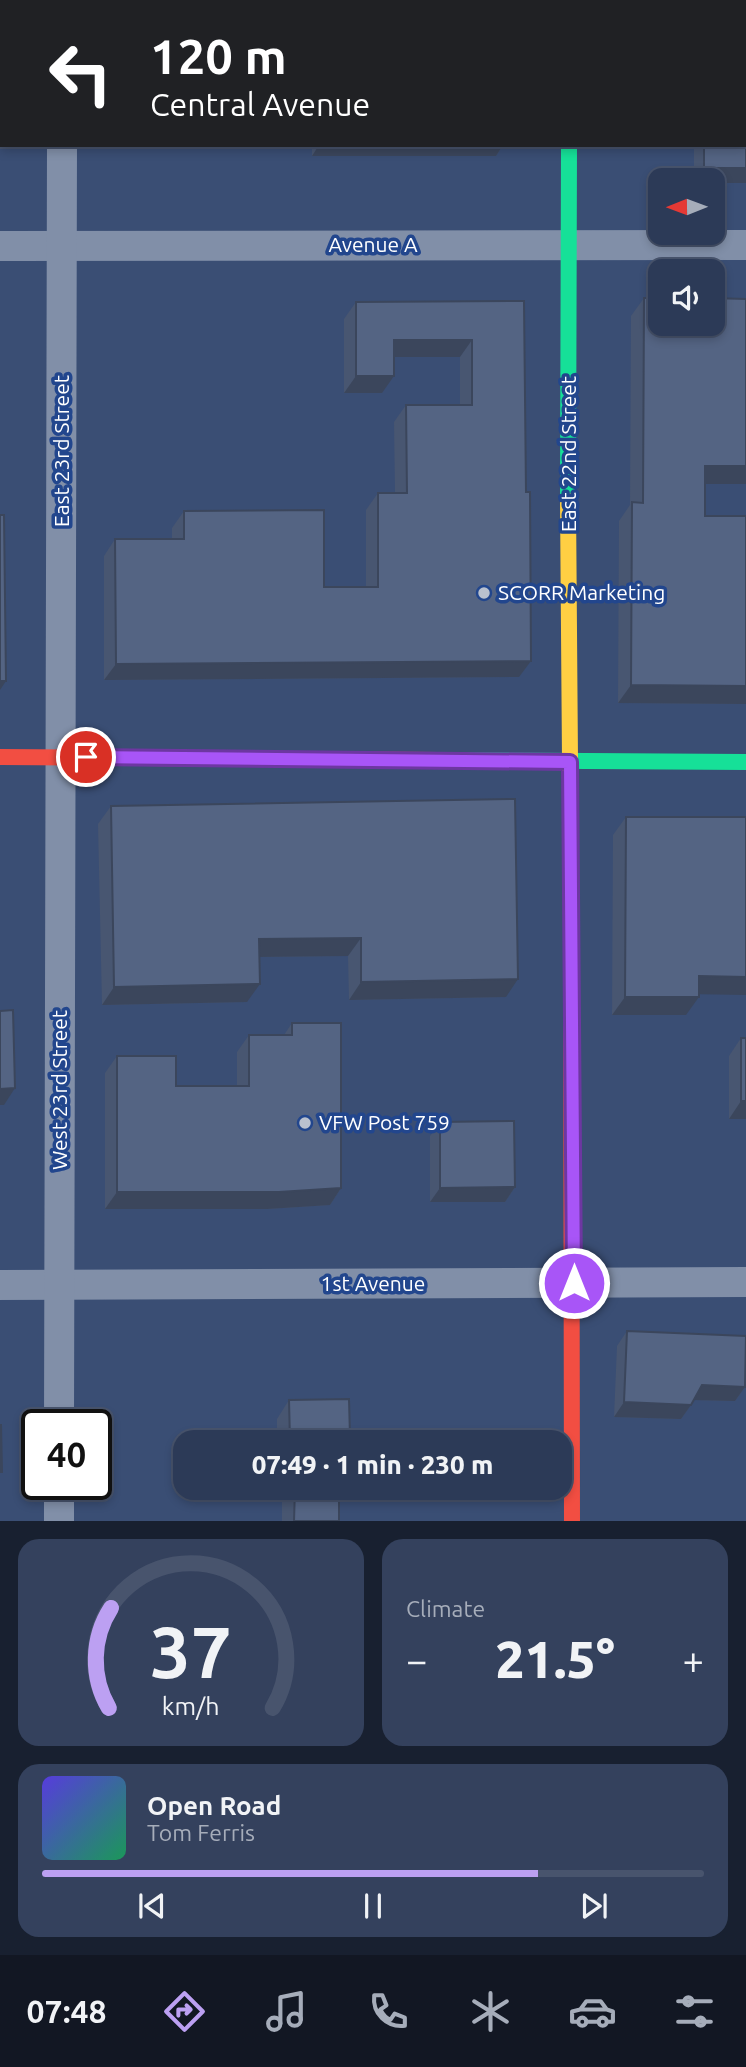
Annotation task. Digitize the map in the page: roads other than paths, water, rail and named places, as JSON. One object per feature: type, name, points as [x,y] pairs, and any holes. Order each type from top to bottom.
[{"type":"street","name":"East 23rd Street","points":[[59,756],[64,246],[62,147]]},
{"type":"street","name":"East 22nd Street","points":[[569,147],[574,1283],[572,1521]]},
{"type":"street","name":"Avenue A","points":[[0,246],[746,245]]},
{"type":"street","name":"West 23rd Street","points":[[59,756],[60,1409]]},
{"type":"street","points":[[0,757],[746,762]]},
{"type":"street","name":"1st Avenue","points":[[0,1285],[746,1282]]},
{"type":"street","points":[[59,1500],[59,1521]]},
{"type":"place","name":"SCORR Marketing","points":[[484,593]]},
{"type":"place","name":"VFW Post 759","points":[[305,1123]]}]
